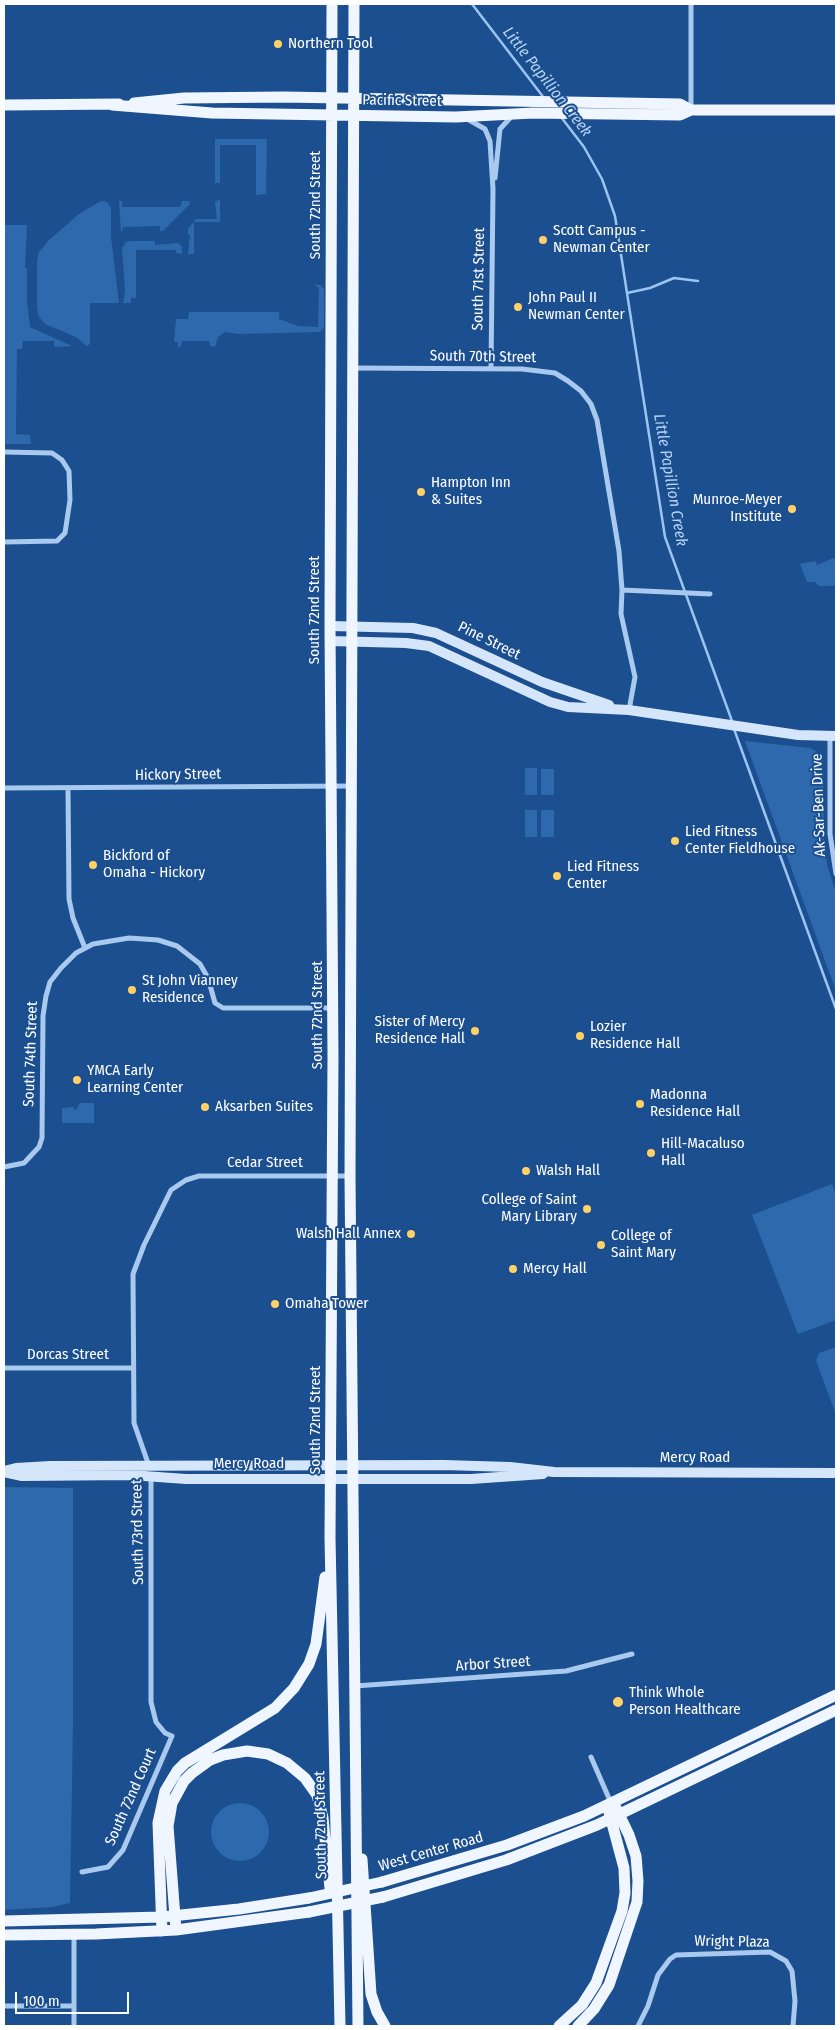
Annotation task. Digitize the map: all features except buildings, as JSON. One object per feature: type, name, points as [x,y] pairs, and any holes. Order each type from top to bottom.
[{"type":"main road","name":"South 72nd Street","points":[[332,4],[330,626],[332,1176],[330,1538],[340,2026]]},
{"type":"main road","points":[[354,4],[354,642],[350,1176],[358,2026]]},
{"type":"main road","name":"Pacific Street","points":[[112,105],[212,97],[570,101],[680,104],[691,110],[836,110]]},
{"type":"main road","name":"Pacific Street","points":[[4,104],[112,105],[175,111],[456,117],[533,113],[680,116],[691,110]]},
{"type":"main road","name":"Pine Street","points":[[330,626],[413,628],[436,633],[577,696],[629,710],[769,731],[833,736]]},
{"type":"main road","name":"Pine Street","points":[[330,641],[406,643],[429,646],[550,702],[568,707],[629,710]]},
{"type":"main road","name":"Mercy Road","points":[[4,1472],[22,1476],[353,1465],[476,1466],[554,1472],[836,1473]]},
{"type":"main road","name":"Mercy Road","points":[[150,1472],[331,1479],[496,1479],[554,1472]]},
{"type":"main road","points":[[162,1931],[158,1823],[164,1790],[185,1763],[275,1708],[284,1700],[303,1676],[317,1638],[330,1538]]},
{"type":"main road","name":"West Center Road","points":[[4,1921],[174,1916],[309,1898],[382,1882],[507,1845],[611,1804],[836,1695]]},
{"type":"main road","name":"West Center Road","points":[[4,1935],[74,1935],[176,1930],[309,1912],[383,1896],[491,1865],[615,1817],[836,1710]]},
{"type":"main road","points":[[354,1745],[370,1981],[373,2001],[385,2026]]},
{"type":"main road","points":[[176,1930],[168,1826],[172,1803],[184,1781],[210,1760],[235,1752],[268,1754],[297,1770],[314,1790],[323,1818],[339,2001]]},
{"type":"main road","points":[[560,2026],[582,2005],[596,1983],[622,1911],[625,1893],[624,1868],[611,1804]]},
{"type":"main road","points":[[578,2026],[594,2008],[609,1985],[637,1902],[636,1856],[615,1817]]},
{"type":"street","points":[[691,4],[691,110]]},
{"type":"street","name":"South 71st Street","points":[[491,369],[493,189],[498,137],[503,123],[511,117],[533,113]]},
{"type":"street","name":"South 71st Street","points":[[456,117],[476,122],[487,131],[493,189]]},
{"type":"street","name":"South 70th Street","points":[[353,368],[542,370],[555,373],[581,391],[591,404],[597,420],[619,550],[622,590],[621,614],[635,677],[629,710]]},
{"type":"street","points":[[4,452],[52,453],[62,460],[69,472],[69,516],[65,533],[58,541],[4,542]]},
{"type":"street","points":[[622,590],[710,594]]},
{"type":"street","name":"Ak-Sar-Ben Drive","points":[[833,736],[830,834],[836,874]]},
{"type":"street","name":"Hickory Street","points":[[4,788],[352,786]]},
{"type":"street","points":[[68,788],[69,899],[73,918],[85,948],[93,944],[118,939],[148,939],[173,944],[185,950],[200,964],[208,978],[215,1003],[223,1008],[332,1008]]},
{"type":"street","name":"South 74th Street","points":[[4,1167],[16,1166],[32,1158],[39,1148],[42,1138],[43,1016],[46,996],[50,982],[60,968],[85,948]]},
{"type":"street","name":"Cedar Street","points":[[180,1183],[199,1176],[350,1176]]},
{"type":"street","name":"South 73rd Street","points":[[172,1736],[165,1733],[156,1722],[151,1702],[150,1472],[134,1423],[133,1368],[135,1266],[167,1198],[180,1183]]},
{"type":"street","name":"Dorcas Street","points":[[4,1368],[133,1368]]},
{"type":"street","name":"Arbor Street","points":[[354,1686],[566,1671],[632,1654]]},
{"type":"street","name":"South 72nd Court","points":[[82,1872],[108,1867],[123,1850],[172,1736]]},
{"type":"street","points":[[591,1757],[611,1804]]},
{"type":"street","points":[[74,1935],[74,2026]]},
{"type":"street","name":"Wright Plaza","points":[[638,2026],[648,2006],[658,1975],[670,1959],[676,1955],[688,1953],[770,1952],[779,1956],[788,1964],[794,1978],[793,2026]]},
{"type":"street","points":[[4,2006],[74,2006]]},
{"type":"shaded area","points":[[215,139],[267,139],[266,194],[256,195],[256,145],[220,145],[220,183],[215,183]]},
{"type":"shaded area","points":[[220,199],[220,222],[194,222],[194,254],[188,254],[190,235],[188,235],[188,229],[196,219],[217,219],[215,202]]},
{"type":"shaded area","points":[[101,201],[107,202],[111,208],[111,237],[119,303],[90,303],[90,344],[87,346],[76,337],[45,324],[39,317],[37,308],[37,260],[39,252],[49,240],[79,214]]},
{"type":"shaded area","points":[[119,201],[122,201],[122,207],[180,207],[182,201],[189,201],[190,204],[163,231],[160,231],[160,226],[123,227],[121,233]]},
{"type":"shaded area","points":[[4,225],[27,225],[25,268],[27,268],[27,302],[30,327],[72,346],[54,347],[54,341],[23,341],[22,349],[17,349],[16,434],[30,435],[31,444],[4,444]]},
{"type":"shaded area","points":[[155,241],[155,245],[178,243],[182,247],[182,254],[176,253],[176,250],[136,250],[136,298],[131,298],[131,303],[123,303],[125,291],[122,248],[126,242]]},
{"type":"shaded area","points":[[314,284],[320,285],[324,289],[324,328],[320,332],[237,334],[225,332],[218,337],[215,347],[210,346],[209,341],[182,341],[181,346],[178,347],[178,342],[174,342],[176,319],[188,319],[189,312],[279,312],[279,319],[298,326],[318,327],[319,288]]},
{"type":"shaded area","points":[[836,557],[836,586],[819,586],[815,582],[807,582],[800,564],[816,561],[817,565]]},
{"type":"shaded area","points":[[745,741],[810,748],[823,755],[824,848],[836,893],[836,991]]},
{"type":"shaded area","points":[[525,768],[537,768],[537,795],[525,795]]},
{"type":"shaded area","points":[[541,769],[554,769],[554,795],[541,795]]},
{"type":"shaded area","points":[[525,810],[537,810],[537,837],[525,837]]},
{"type":"shaded area","points":[[541,810],[554,810],[554,837],[541,837]]},
{"type":"shaded area","points":[[80,1103],[94,1103],[94,1123],[62,1123],[62,1108],[74,1107],[75,1111]]},
{"type":"shaded area","points":[[832,1184],[836,1194],[836,1320],[798,1334],[752,1215]]},
{"type":"shaded area","points":[[836,1347],[836,1415],[816,1360],[819,1353]]},
{"type":"shaded area","points":[[4,1487],[73,1488],[73,1723],[70,1903],[53,1907],[4,1910]]},
{"type":"shaded area","points":[[234,1803],[246,1803],[261,1811],[269,1826],[269,1838],[261,1853],[246,1861],[234,1861],[219,1853],[211,1838],[211,1826],[219,1811]]},
{"type":"waterway","name":"Little Papillion Creek","points":[[472,4],[544,98]]},
{"type":"waterway","name":"Little Papillion Creek","points":[[561,117],[584,147],[602,179],[615,216],[665,537],[732,721]]},
{"type":"waterway","points":[[627,293],[650,288],[674,278],[698,281]]},
{"type":"waterway","name":"Little Papillion Creek","points":[[734,729],[836,1009]]},
{"type":"place","name":"Northern Tool","points":[[278,44]]},
{"type":"place","name":"Scott Campus - Newman Center","points":[[543,240]]},
{"type":"place","name":"John Paul II Newman Center","points":[[518,307]]},
{"type":"place","name":"Hampton Inn & Suites","points":[[421,492]]},
{"type":"place","name":"Munroe-Meyer Institute","points":[[792,509]]},
{"type":"place","name":"Lied Fitness Center Fieldhouse","points":[[675,841]]},
{"type":"place","name":"Bickford of Omaha - Hickory","points":[[93,865]]},
{"type":"place","name":"Lied Fitness Center","points":[[557,876]]},
{"type":"place","name":"St John Vianney Residence","points":[[132,990]]},
{"type":"place","name":"Sister of Mercy Residence Hall","points":[[475,1031]]},
{"type":"place","name":"Lozier Residence Hall","points":[[580,1036]]},
{"type":"place","name":"YMCA Early Learning Center","points":[[77,1080]]},
{"type":"place","name":"Madonna Residence Hall","points":[[640,1104]]},
{"type":"place","name":"Aksarben Suites","points":[[205,1107]]},
{"type":"place","name":"Hill-Macaluso Hall","points":[[651,1153]]},
{"type":"place","name":"Walsh Hall","points":[[526,1171]]},
{"type":"place","name":"College of Saint Mary Library","points":[[587,1209]]},
{"type":"place","name":"Walsh Hall Annex","points":[[411,1234]]},
{"type":"place","name":"College of Saint Mary","points":[[601,1245]]},
{"type":"place","name":"Mercy Hall","points":[[513,1269]]},
{"type":"place","name":"Omaha Tower","points":[[275,1304]]},
{"type":"place","name":"Think Whole Person Healthcare","points":[[618,1702]]}]
